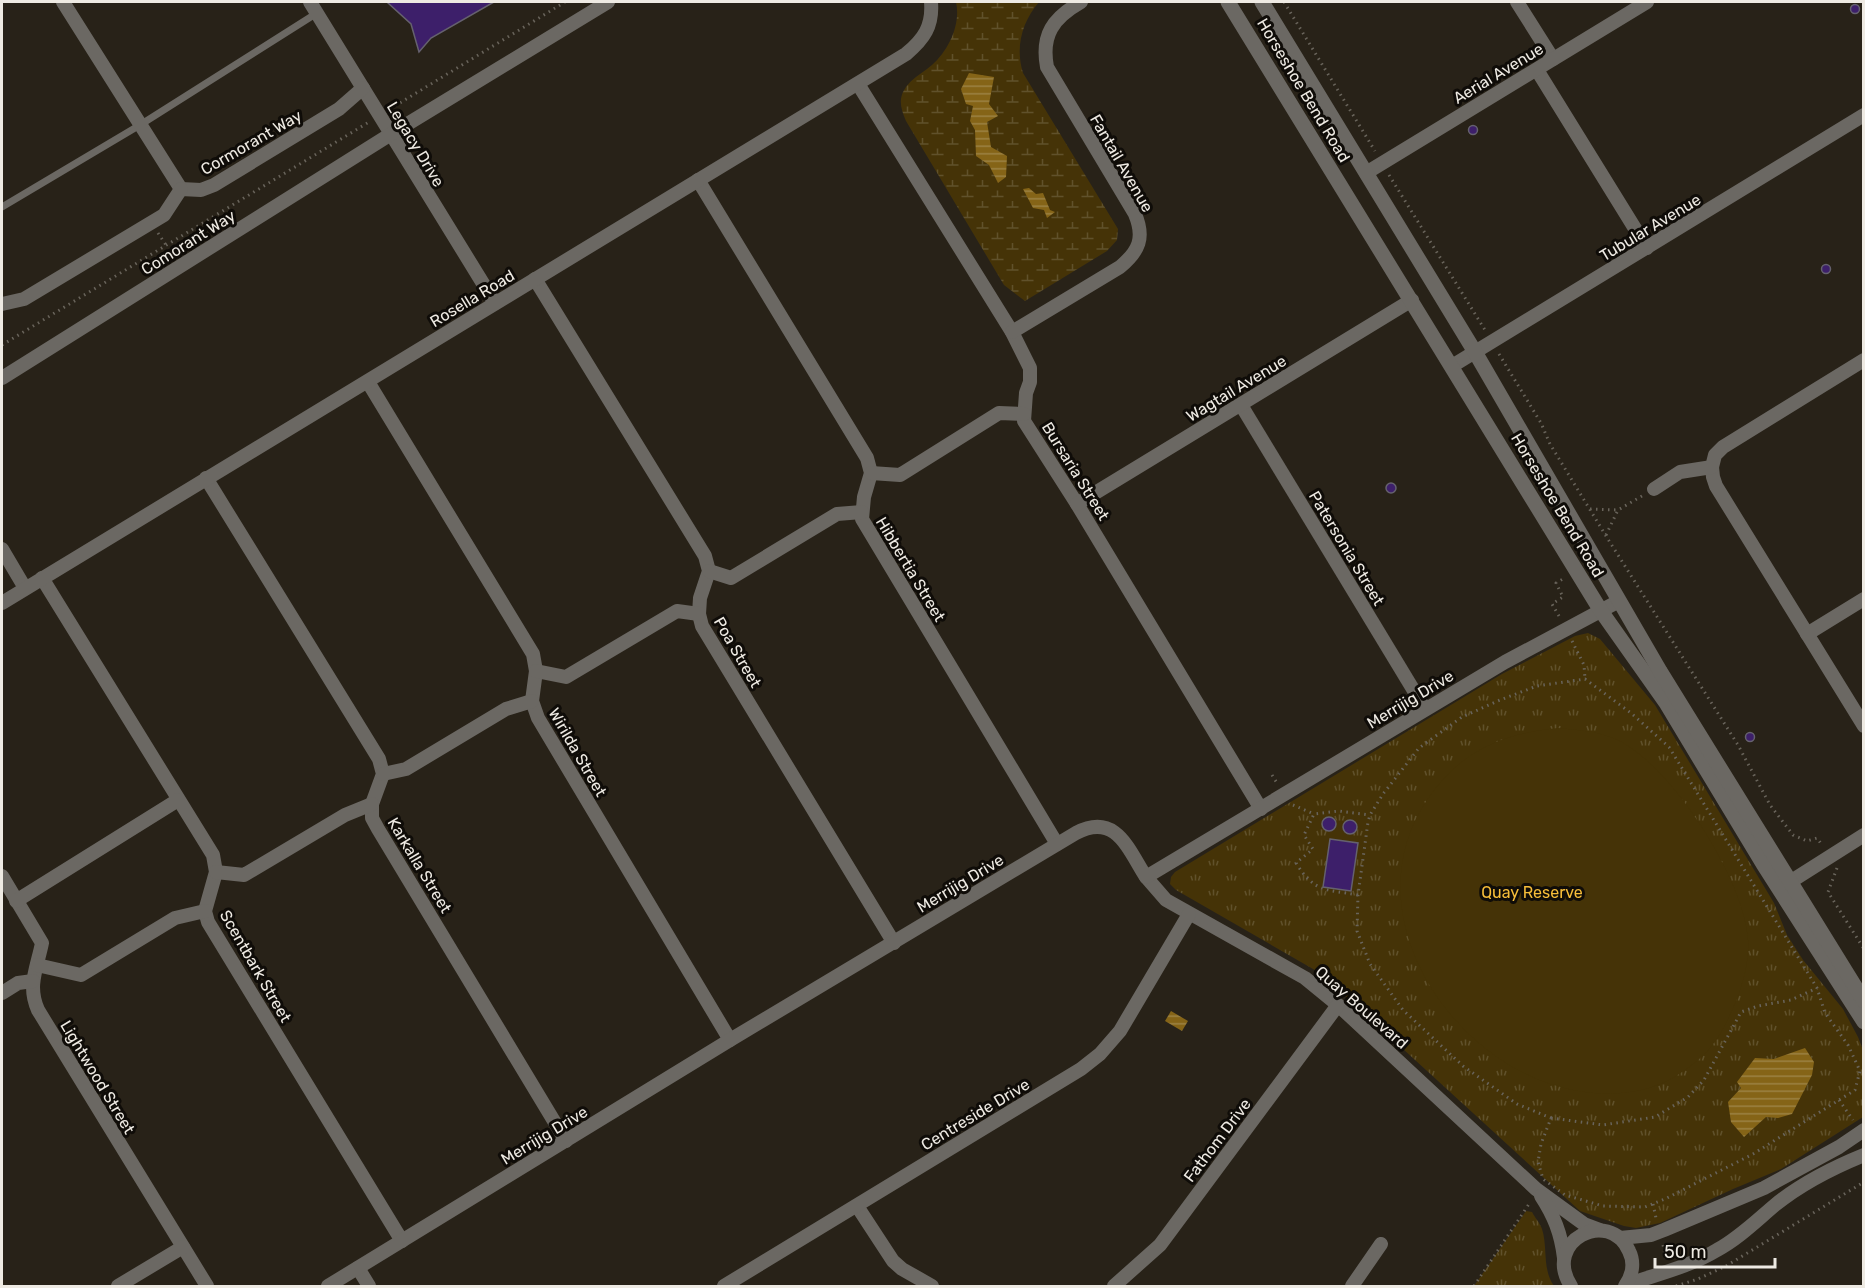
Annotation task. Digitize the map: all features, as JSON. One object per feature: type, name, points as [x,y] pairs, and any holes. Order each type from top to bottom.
[{"type":"street","points":[[2,304],[24,299],[164,214],[181,189],[63,2]]},
{"type":"street","name":"Comorant Way","points":[[2,378],[391,134],[608,2]]},
{"type":"street","name":"Rosella Road","points":[[2,603],[906,54],[920,43],[928,31],[931,2]]},
{"type":"street","name":"Fantail Avenue","points":[[1012,332],[1120,267],[1132,256],[1139,242],[1141,227],[1135,214],[1047,67],[1044,51],[1048,34],[1058,18],[1081,2]]},
{"type":"street","name":"Horseshoe Bend Road","points":[[1228,2],[1601,611],[1666,704],[1863,1001]]},
{"type":"street","name":"Horseshoe Bend Road","points":[[1262,2],[1475,352],[1863,1022]]},
{"type":"street","points":[[1517,2],[1553,59]]},
{"type":"street","name":"Aerial Avenue","points":[[1366,173],[1647,2]]},
{"type":"street","name":"Legacy Drive","points":[[314,7],[495,303]]},
{"type":"street","points":[[1537,70],[1647,248]]},
{"type":"street","name":"Bursaria Street","points":[[858,84],[1012,332],[1030,368],[1024,421],[1077,504],[1261,809]]},
{"type":"street","name":"Cormorant Way","points":[[181,189],[201,190],[214,185],[339,109],[363,88]]},
{"type":"street","name":"Tubular Avenue","points":[[1452,366],[1863,115]]},
{"type":"street","points":[[698,180],[867,458],[871,473],[900,475],[999,413],[1024,414]]},
{"type":"street","points":[[535,279],[705,556],[709,571],[732,578],[837,514],[862,512]]},
{"type":"street","name":"Wagtail Avenue","points":[[1077,504],[1412,300]]},
{"type":"street","points":[[1863,360],[1723,447],[1715,455],[1712,466],[1716,486],[1863,726]]},
{"type":"street","name":"Wirilda Street","points":[[368,382],[533,654],[536,671],[532,701],[537,718],[730,1040]]},
{"type":"street","name":"Patersonia Street","points":[[1241,405],[1425,709]]},
{"type":"street","points":[[1654,489],[1680,472],[1712,466]]},
{"type":"street","name":"Hibbertia Street","points":[[871,473],[862,519],[1058,844]]},
{"type":"street","points":[[206,478],[379,759],[383,774],[406,769],[506,709],[532,701]]},
{"type":"street","points":[[2,549],[25,588]]},
{"type":"street","name":"Poa Street","points":[[709,571],[700,598],[699,614],[702,626],[894,943]]},
{"type":"street","points":[[42,578],[213,855],[216,872],[244,875],[345,815],[372,804]]},
{"type":"street","points":[[1807,634],[1863,599]]},
{"type":"street","name":"Merrijig Drive","points":[[328,1287],[730,1040],[1088,827],[1100,825],[1109,828],[1125,844],[1146,877],[1531,647],[1619,601]]},
{"type":"street","points":[[536,671],[566,678],[677,611],[699,614]]},
{"type":"street","name":"Karkalla Street","points":[[383,774],[372,804],[372,818],[566,1141]]},
{"type":"street","points":[[16,901],[178,800]]},
{"type":"street","points":[[1785,885],[1863,835]]},
{"type":"street","name":"Scentbark Street","points":[[216,872],[205,911],[208,922],[402,1241]]},
{"type":"street","name":"Lightwood Street","points":[[2,876],[42,944],[33,981],[32,998],[207,1287]]},
{"type":"street","name":"Quay Boulevard","points":[[1146,877],[1160,894],[1189,914],[1305,978],[1584,1224],[1610,1232],[1620,1238],[1664,1230],[1764,1188],[1839,1147],[1862,1131]]},
{"type":"street","points":[[37,965],[81,975],[175,918],[205,911]]},
{"type":"street","name":"Centreside Drive","points":[[724,1287],[1082,1069],[1100,1054],[1120,1031],[1189,914]]},
{"type":"street","points":[[2,993],[18,983],[33,981]]},
{"type":"street","name":"Fathom Drive","points":[[1114,1287],[1160,1245],[1338,1005]]},
{"type":"street","points":[[1625,1286],[1681,1267],[1718,1250],[1811,1179],[1863,1155]]},
{"type":"street","name":"Quay Boulevard","points":[[1539,1184],[1560,1233],[1565,1277],[1570,1287]]},
{"type":"street","points":[[857,1206],[893,1261],[932,1287]]},
{"type":"street","points":[[1564,1258],[1567,1249],[1581,1235],[1600,1230]]},
{"type":"street","points":[[1620,1238],[1627,1246],[1633,1265],[1625,1286]]},
{"type":"street","points":[[1352,1287],[1381,1244]]},
{"type":"street","points":[[118,1287],[183,1247]]},
{"type":"street","points":[[358,1268],[369,1287]]},
{"type":"lane","points":[[2,207],[140,124],[314,7]]},
{"type":"path","points":[[2,345],[565,2]]},
{"type":"path","points":[[1284,2],[1541,423],[1550,444],[1606,536],[1738,745],[1770,805],[1793,835],[1808,841],[1817,838],[1838,869],[1828,892],[1863,949]]},
{"type":"path","points":[[1590,509],[1618,510],[1654,489]]},
{"type":"path","points":[[1606,536],[1618,510]]},
{"type":"path","points":[[1539,1184],[1565,1195],[1603,1206],[1645,1207],[1753,1154],[1855,1090],[1860,1071],[1848,1045],[1825,1012],[1817,988],[1669,747],[1631,713],[1585,679],[1537,686],[1462,717],[1419,748],[1383,794],[1370,815],[1358,895],[1357,932],[1370,964],[1403,1010],[1463,1066],[1517,1104],[1551,1118],[1603,1125],[1655,1117],[1688,1096],[1704,1080],[1741,1012],[1758,1006],[1791,1000],[1817,988]]},
{"type":"path","points":[[1358,895],[1318,888],[1305,877],[1296,863],[1313,849],[1304,834],[1314,814],[1339,811],[1370,815]]},
{"type":"path","points":[[1839,1100],[1862,1131]]},
{"type":"path","points":[[1474,1287],[1526,1211],[1539,1184],[1538,1162],[1541,1144],[1551,1118]]},
{"type":"path","points":[[1676,1287],[1726,1266],[1863,1182]]},
{"type":"green space","points":[[956,2],[1039,2],[1024,26],[1020,44],[1023,73],[1118,229],[1117,240],[1107,251],[1025,301],[1004,285],[906,121],[901,107],[905,88],[944,52],[955,28]]},
{"type":"green space","name":"Quay Reserve","points":[[1588,633],[1600,639],[1655,705],[1774,903],[1787,935],[1803,960],[1843,1009],[1863,1050],[1863,1117],[1781,1169],[1660,1223],[1636,1228],[1580,1211],[1320,973],[1176,890],[1170,884],[1175,872],[1502,674],[1575,636]]},
{"type":"green space","points":[[1558,728],[1593,732],[1613,738],[1635,751],[1657,770],[1680,796],[1719,856],[1734,886],[1744,915],[1748,940],[1745,973],[1721,1033],[1710,1048],[1691,1066],[1665,1082],[1643,1090],[1608,1094],[1585,1092],[1539,1080],[1496,1056],[1458,1023],[1429,984],[1409,940],[1400,893],[1406,845],[1427,800],[1454,769],[1468,757],[1484,748],[1518,735]]},
{"type":"green space","points":[[1526,1211],[1532,1212],[1542,1229],[1548,1273],[1554,1286],[1474,1286]]},
{"type":"shaded area","points":[[969,73],[994,77],[989,104],[998,116],[987,122],[991,147],[1007,156],[1006,177],[998,183],[989,165],[976,156],[975,130],[970,121],[973,106],[966,104],[961,89]]},
{"type":"shaded area","points":[[1029,188],[1036,194],[1043,193],[1050,210],[1055,212],[1047,218],[1044,210],[1033,208],[1023,189]]},
{"type":"shaded area","points":[[1171,1011],[1188,1021],[1182,1031],[1165,1021]]},
{"type":"shaded area","points":[[1805,1048],[1814,1062],[1812,1075],[1792,1114],[1778,1118],[1766,1117],[1744,1137],[1731,1122],[1728,1102],[1741,1088],[1737,1082],[1755,1058],[1774,1059]]},
{"type":"building","points":[[389,2],[494,2],[431,38],[419,52],[411,24]]},
{"type":"building","points":[[1855,4],[1860,9],[1855,14],[1850,9]]},
{"type":"building","points":[[1473,125],[1478,130],[1473,135],[1468,130]]},
{"type":"building","points":[[1826,265],[1830,269],[1826,273],[1822,269]]},
{"type":"building","points":[[1391,483],[1395,484],[1395,492],[1391,493],[1387,492],[1386,488],[1387,484]]},
{"type":"building","points":[[1750,732],[1755,737],[1750,742],[1745,737]]},
{"type":"building","points":[[1329,817],[1334,819],[1336,824],[1334,829],[1329,831],[1324,829],[1322,824],[1324,819]]},
{"type":"building","points":[[1350,820],[1355,822],[1357,827],[1355,832],[1350,834],[1345,832],[1343,827],[1345,822]]},
{"type":"building","points":[[1330,839],[1358,843],[1351,891],[1323,887]]}]
